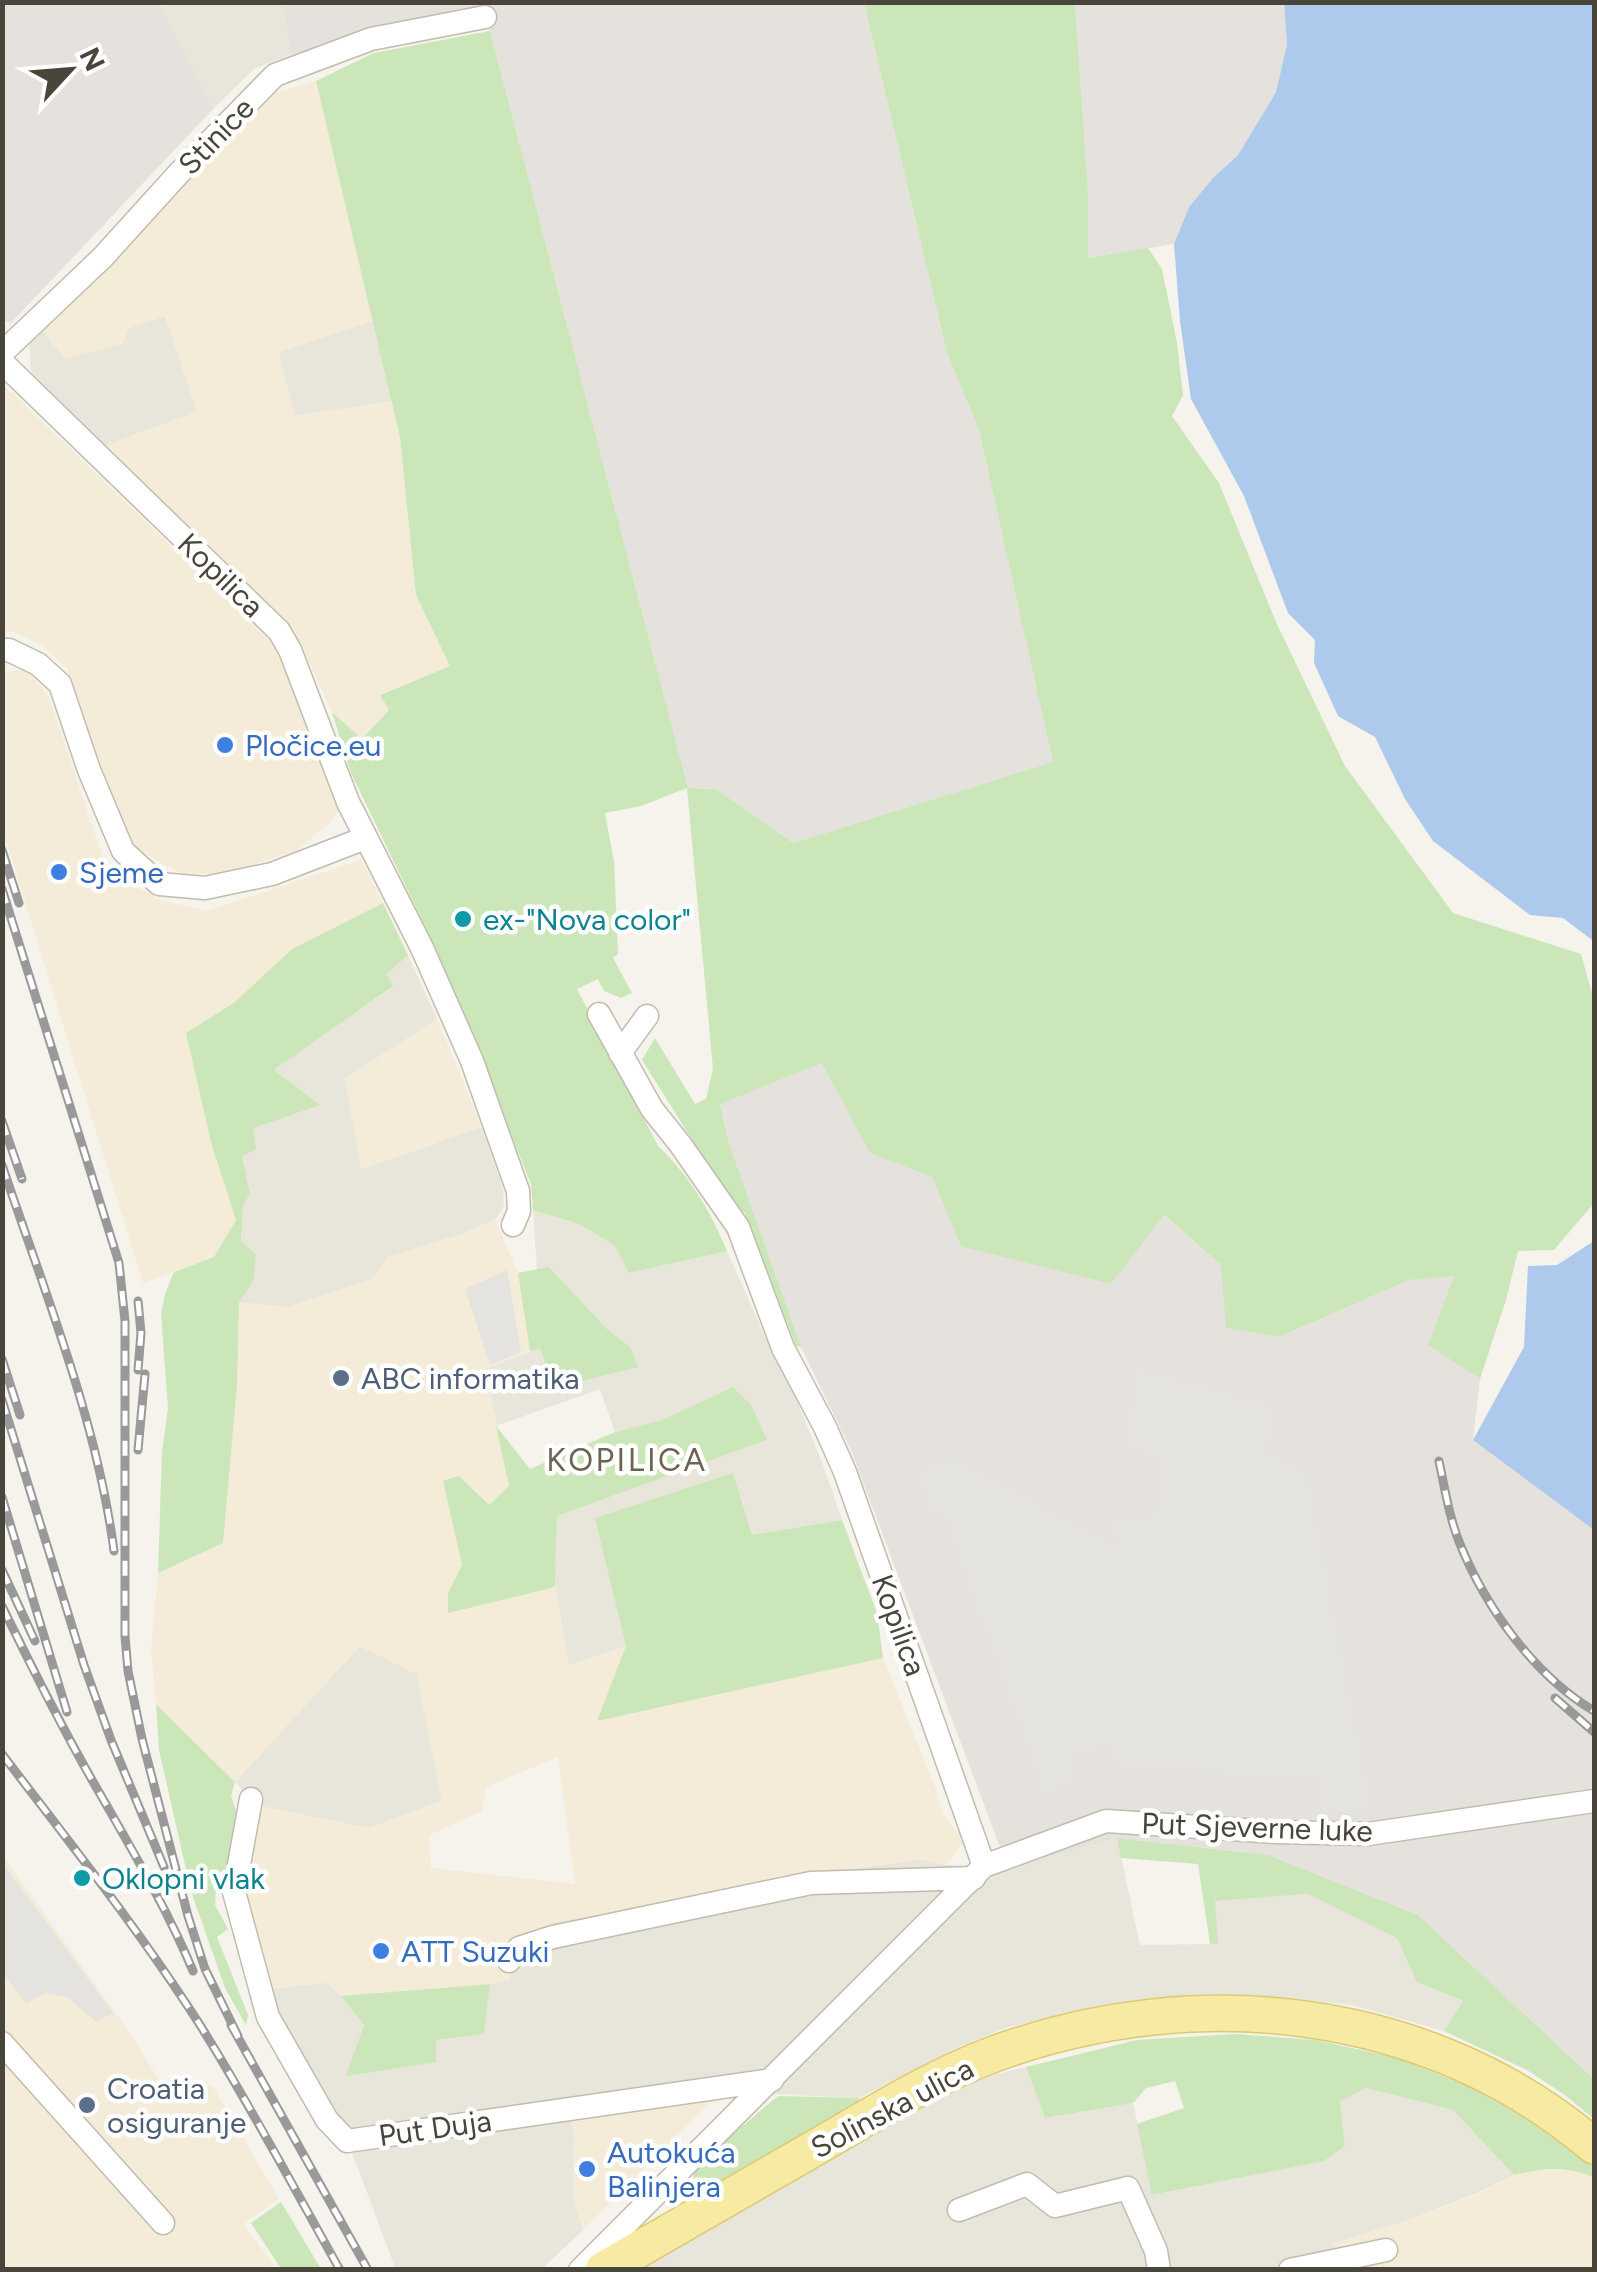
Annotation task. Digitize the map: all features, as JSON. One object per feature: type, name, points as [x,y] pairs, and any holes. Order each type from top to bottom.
[{"type":"main road","name":"Solinska ulica","points":[[603,2270],[922,2086],[994,2054],[1060,2034],[1132,2020],[1249,2014],[1297,2017],[1351,2025],[1399,2038],[1468,2065],[1516,2090],[1558,2116],[1594,2146]]},
{"type":"street","name":"Stinice","points":[[2,353],[103,257],[275,75],[371,39],[485,17]]},
{"type":"street","name":"Kopilica","points":[[2,362],[279,632],[290,650],[348,802],[422,948],[472,1061],[518,1192],[519,1211],[513,1225]]},
{"type":"street","points":[[2,650],[38,664],[60,684],[89,770],[124,851],[160,884],[205,888],[272,874],[365,838]]},
{"type":"street","name":"Kopilica","points":[[599,1014],[652,1110],[738,1227],[783,1348],[844,1472],[979,1872]]},
{"type":"street","points":[[620,1052],[647,1016]]},
{"type":"street","name":"Put Duja","points":[[251,1799],[234,1892],[268,2017],[327,2120],[348,2140],[772,2080]]},
{"type":"street","name":"Put Sjeverne luke","points":[[979,1872],[1106,1821],[1368,1834],[1594,1801]]},
{"type":"street","points":[[509,1961],[519,1948],[553,1938],[811,1883],[979,1872]]},
{"type":"street","points":[[580,2270],[979,1872]]},
{"type":"street","points":[[2,2044],[163,2223]]},
{"type":"street","points":[[682,2170],[681,2194],[690,2204],[711,2209]]},
{"type":"street","points":[[959,2210],[1028,2184],[1055,2206],[1128,2188],[1156,2251],[1159,2270]]},
{"type":"street","points":[[1293,2269],[1386,2250]]},
{"type":"shaded area","points":[[2,3],[159,3],[214,108],[11,323],[2,320]]},
{"type":"shaded area","points":[[159,3],[282,3],[291,55],[255,68],[214,108]]},
{"type":"shaded area","points":[[282,3],[864,3],[947,353],[979,430],[1054,762],[793,843],[716,789],[688,788],[490,31],[468,8],[291,55]]},
{"type":"shaded area","points":[[1075,3],[1284,3],[1287,44],[1276,92],[1238,155],[1189,207],[1174,244],[1087,258],[1088,191]]},
{"type":"shaded area","points":[[316,81],[373,321],[278,353],[295,416],[392,401],[400,437],[416,595],[450,666],[380,694],[389,710],[362,739],[332,712],[300,643],[280,614],[103,446],[197,412],[165,316],[129,328],[123,344],[65,359],[43,331],[264,96]]},
{"type":"shaded area","points":[[165,316],[197,412],[103,446],[31,372],[29,345],[43,331],[65,359],[129,328]]},
{"type":"shaded area","points":[[373,321],[392,401],[295,416],[278,352]]},
{"type":"shaded area","points":[[2,383],[278,649],[340,810],[297,850],[225,874],[182,874],[135,848],[103,773],[67,668],[43,646],[3,630]]},
{"type":"shaded area","points":[[26,670],[49,697],[108,873],[164,901],[208,911],[361,860],[383,903],[292,949],[235,1002],[187,1033],[212,1146],[236,1220],[214,1257],[143,1283],[3,831],[2,671]]},
{"type":"shaded area","points":[[408,955],[437,1019],[345,1079],[362,1169],[482,1127],[503,1189],[504,1206],[495,1220],[387,1257],[372,1279],[287,1307],[239,1302],[254,1279],[256,1254],[241,1243],[243,1207],[250,1193],[242,1157],[274,1070],[392,987],[387,974]]},
{"type":"shaded area","points":[[437,1019],[482,1127],[361,1169],[345,1079]]},
{"type":"shaded area","points":[[823,1062],[870,1152],[932,1177],[961,1246],[1163,1215],[1221,1265],[1279,1337],[1409,1280],[1455,1275],[1428,1345],[1480,1379],[1473,1440],[1594,1530],[1594,2079],[1418,1915],[1268,1855],[1117,1838],[1008,1869],[851,1450],[801,1347],[729,1143],[720,1103]]},
{"type":"shaded area","points":[[533,1210],[579,1224],[614,1245],[629,1273],[727,1251],[793,1391],[842,1520],[752,1535],[733,1473],[596,1518],[626,1646],[569,1666],[555,1587],[557,1516],[767,1440],[733,1387],[662,1420],[615,1432],[600,1389],[496,1426],[485,1369],[539,1348],[630,1347],[607,1329],[550,1268],[537,1270]]},
{"type":"shaded area","points":[[495,1220],[518,1273],[530,1351],[485,1369],[510,1486],[489,1505],[459,1476],[444,1481],[462,1565],[448,1593],[448,1612],[555,1587],[569,1665],[626,1646],[598,1721],[883,1658],[943,1815],[965,1841],[946,1865],[920,1859],[553,1922],[508,1944],[510,1980],[490,1984],[341,1996],[328,1983],[269,1989],[245,1890],[260,1806],[369,1828],[442,1801],[417,1674],[360,1646],[235,1782],[156,1704],[151,1650],[158,1573],[223,1543],[239,1302],[288,1307],[372,1279],[387,1257]],"holes":[[[558,1757],[575,1884],[431,1868],[429,1835],[482,1811],[486,1787]]]},
{"type":"shaded area","points":[[507,1270],[521,1352],[490,1365],[465,1289]]},
{"type":"shaded area","points":[[1132,1365],[1278,1406],[1268,1453],[1308,1470],[1373,1811],[1307,1814],[1321,1793],[1315,1777],[1118,1772],[1106,1745],[1074,1758],[1081,1779],[1043,1795],[940,1510],[929,1512],[916,1471],[953,1456],[1115,1545],[1109,1521],[1142,1520],[1156,1507],[1156,1459],[1126,1445]]},
{"type":"shaded area","points":[[360,1646],[417,1674],[442,1801],[369,1828],[260,1806],[235,1782]]},
{"type":"shaded area","points":[[1117,1838],[1140,1945],[1217,1944],[1214,1901],[1308,1894],[1398,1938],[1417,1982],[1463,2001],[1444,2031],[1352,2005],[1203,1994],[1100,2008],[1008,2027],[954,2049],[859,2098],[720,2092],[570,2117],[574,2136],[573,2198],[583,2230],[542,2269],[396,2270],[356,2163],[269,1989],[328,1982],[341,1996],[364,2025],[347,2075],[436,2061],[436,2040],[484,2034],[490,1984],[510,1979],[508,1944],[553,1922],[920,1859],[946,1865],[1008,1869]]},
{"type":"shaded area","points":[[2,1854],[127,2029],[172,2100],[212,2085],[279,2199],[243,2224],[274,2265],[261,2270],[3,2269]]},
{"type":"shaded area","points":[[3,1863],[113,2013],[96,2022],[67,1997],[45,1993],[26,2004],[3,1973]]},
{"type":"shaded area","points":[[1026,2067],[1045,2118],[1133,2103],[1153,2195],[1324,2161],[1345,2146],[1340,2102],[1366,2088],[1453,2110],[1514,2175],[1408,2220],[1333,2244],[1348,2269],[624,2270],[959,2083]]},
{"type":"shaded area","points":[[720,2092],[583,2230],[573,2198],[574,2136],[570,2116]]},
{"type":"shaded area","points":[[1537,2169],[1580,2171],[1594,2178],[1594,2269],[1348,2269],[1332,2244],[1408,2220]]},
{"type":"green space","points":[[864,3],[1075,3],[1088,191],[1088,258],[1148,248],[1162,269],[1183,395],[1172,416],[1219,483],[1276,622],[1345,766],[1453,913],[1581,954],[1594,1001],[1594,1203],[1554,1250],[1518,1251],[1480,1379],[1428,1345],[1454,1276],[1409,1280],[1279,1337],[1226,1328],[1221,1265],[1164,1215],[1111,1284],[961,1246],[932,1177],[870,1153],[822,1063],[720,1104],[729,1143],[801,1347],[796,1346],[745,1213],[735,1208],[642,1060],[655,1038],[695,1104],[706,1099],[713,1069],[687,788],[641,806],[605,813],[614,862],[618,954],[613,958],[632,993],[621,998],[604,991],[598,979],[577,989],[658,1146],[698,1195],[727,1251],[629,1273],[614,1245],[579,1224],[533,1210],[531,1184],[436,949],[351,773],[332,712],[362,739],[389,710],[380,695],[450,666],[416,595],[400,437],[316,81],[374,53],[490,31],[688,788],[716,789],[793,843],[1053,762],[979,430],[947,353]]},
{"type":"green space","points":[[383,903],[408,955],[387,974],[393,986],[274,1070],[320,1105],[253,1128],[256,1149],[242,1157],[250,1193],[243,1207],[241,1242],[256,1254],[254,1279],[239,1303],[237,1386],[223,1543],[158,1573],[162,1452],[168,1408],[161,1314],[165,1294],[174,1272],[214,1257],[236,1220],[212,1146],[186,1033],[235,1002],[292,949]]},
{"type":"green space","points":[[549,1267],[607,1329],[630,1347],[638,1367],[554,1388],[540,1348],[530,1351],[518,1273]]},
{"type":"green space","points":[[733,1387],[751,1405],[767,1440],[557,1516],[555,1587],[448,1613],[448,1593],[462,1565],[443,1481],[459,1476],[489,1505],[509,1486],[496,1426],[530,1469],[615,1432],[662,1420]]},
{"type":"green space","points":[[733,1473],[752,1535],[842,1520],[877,1613],[883,1658],[597,1721],[626,1646],[595,1518]]},
{"type":"green space","points":[[156,1704],[235,1782],[231,1796],[239,1819],[227,1869],[217,1874],[215,1905],[228,1929],[217,1937],[248,2015],[246,2025],[225,1988],[191,1891],[159,1750]]},
{"type":"green space","points":[[1117,1838],[1268,1855],[1418,1915],[1594,2079],[1594,2119],[1527,2070],[1444,2031],[1463,2001],[1417,1982],[1397,1938],[1308,1894],[1215,1901],[1218,1944],[1210,1944],[1198,1864],[1121,1858]]},
{"type":"green space","points":[[490,1984],[484,2034],[436,2040],[436,2062],[346,2076],[364,2025],[341,1996]]},
{"type":"green space","points":[[1235,2034],[1315,2040],[1398,2058],[1474,2089],[1528,2120],[1591,2164],[1594,2178],[1555,2169],[1514,2175],[1453,2110],[1366,2088],[1340,2102],[1345,2146],[1324,2161],[1152,2195],[1137,2124],[1184,2108],[1175,2081],[1146,2088],[1133,2103],[1045,2118],[1026,2067],[1137,2040]]},
{"type":"green space","points":[[778,2096],[859,2098],[859,2102],[710,2187],[695,2185],[693,2171]]},
{"type":"green space","points":[[281,2202],[321,2269],[276,2269],[280,2267],[251,2223]]},
{"type":"water","points":[[1284,3],[1594,3],[1594,948],[1592,940],[1563,918],[1530,915],[1433,841],[1405,799],[1375,737],[1338,716],[1314,663],[1315,640],[1288,613],[1244,496],[1191,399],[1174,244],[1189,207],[1238,155],[1276,92],[1287,44]]},
{"type":"water","points":[[1594,1241],[1594,1530],[1473,1440],[1524,1347],[1528,1266],[1557,1265]]},
{"type":"railway","points":[[2,850],[19,903]]},
{"type":"railway","points":[[2,889],[119,1263],[125,1321],[128,1671],[188,1916],[205,1969],[238,2036]]},
{"type":"railway","points":[[2,1121],[22,1179]]},
{"type":"railway","points":[[2,1165],[82,1405],[114,1551]]},
{"type":"railway","points":[[138,1301],[138,1370]]},
{"type":"railway","points":[[2,1359],[20,1415]]},
{"type":"railway","points":[[138,1450],[145,1374]]},
{"type":"railway","points":[[2,1400],[84,1665],[164,1867]]},
{"type":"railway","points":[[1439,1461],[1456,1534],[1483,1592],[1532,1659],[1551,1679],[1594,1711]]},
{"type":"railway","points":[[2,1497],[67,1712]]},
{"type":"railway","points":[[2,1570],[35,1641]]},
{"type":"railway","points":[[2,1606],[63,1728],[162,1905],[193,1971]]},
{"type":"railway","points":[[1555,1698],[1594,1732]]},
{"type":"railway","points":[[2,1754],[129,1921],[200,2025],[340,2270]]},
{"type":"railway","points":[[231,2025],[368,2270]]},
{"type":"place","name":"Pločice.eu","points":[[225,745]]},
{"type":"place","name":"Sjeme","points":[[59,872]]},
{"type":"place","name":"ex-\"Nova color\"","points":[[463,919]]},
{"type":"place","name":"ABC informatika","points":[[341,1378]]},
{"type":"place","name":"Oklopni vlak","points":[[82,1878]]},
{"type":"place","name":"ATT Suzuki","points":[[381,1951]]},
{"type":"place","name":"Croatia osiguranje","points":[[87,2105]]},
{"type":"place","name":"Autokuća Balinjera","points":[[587,2169]]},
{"type":"district","name":"KOPILICA","points":[[627,1460]]}]
